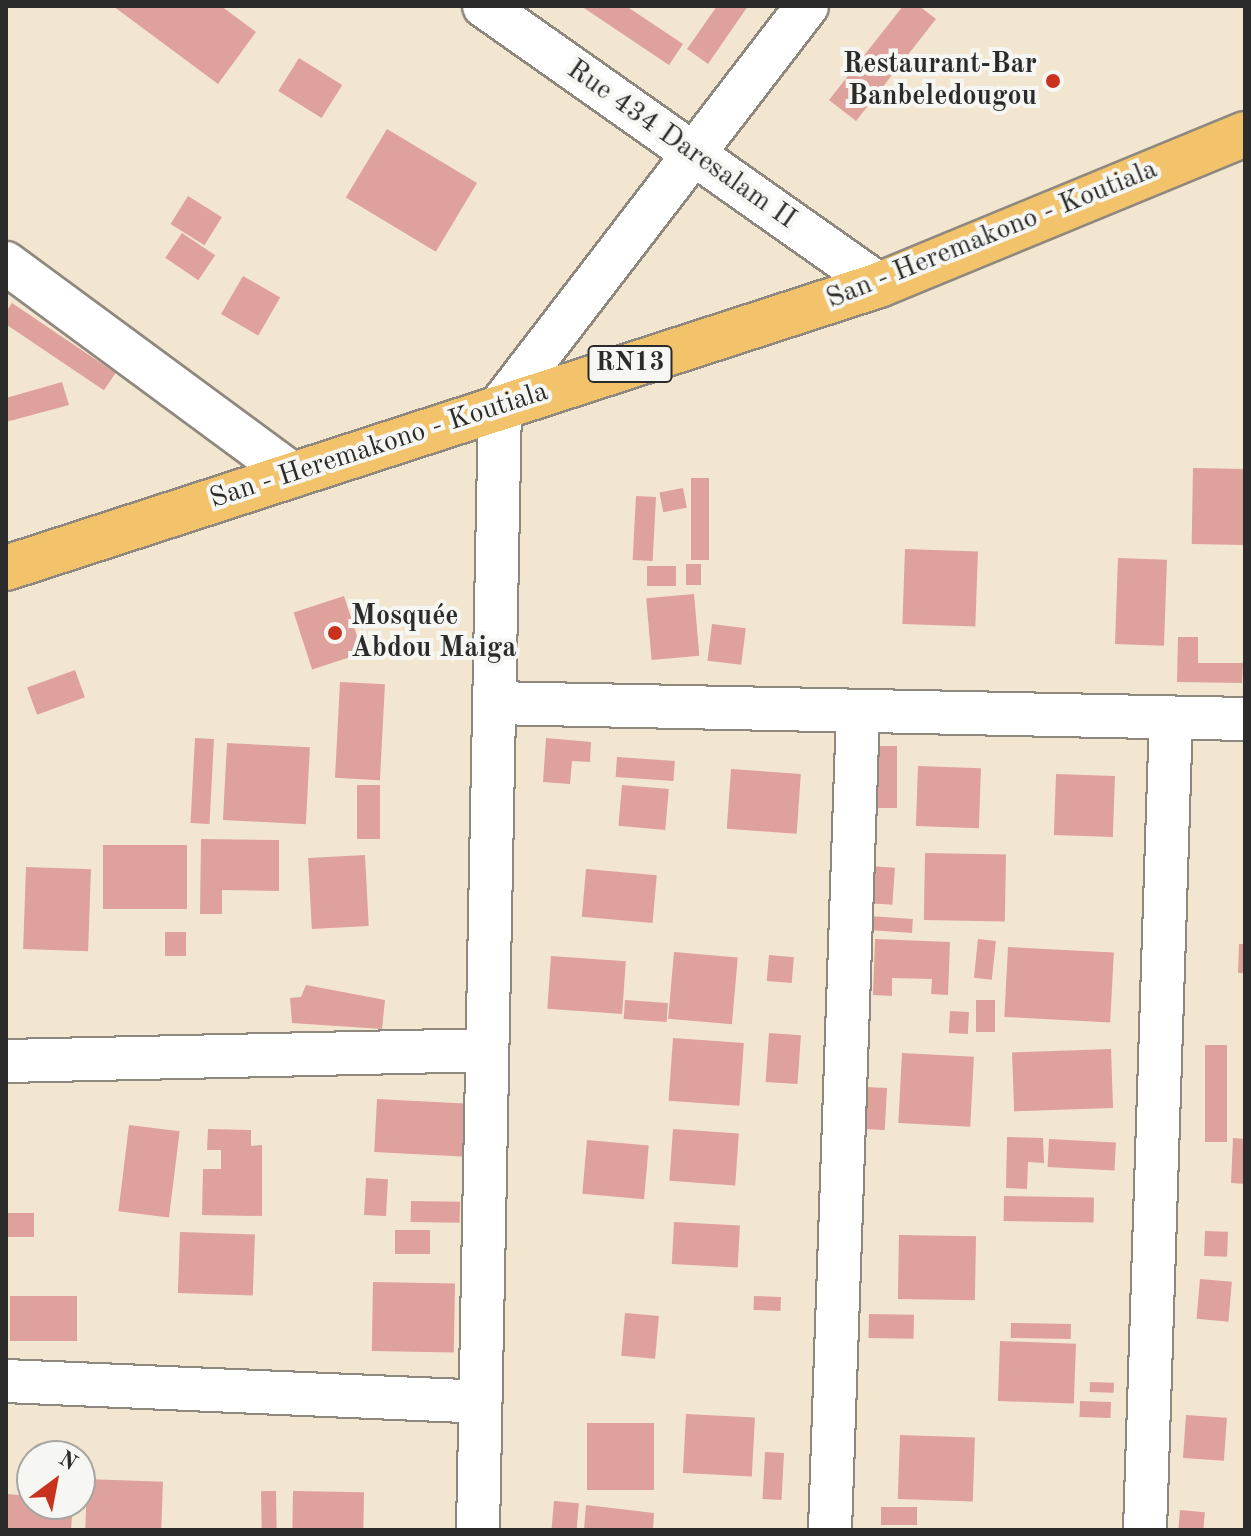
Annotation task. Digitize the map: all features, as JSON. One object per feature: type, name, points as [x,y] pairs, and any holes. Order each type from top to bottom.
[{"type":"main road","name":"San - Heremakono - Koutiala","points":[[6,568],[879,285],[1245,134]]},
{"type":"street","name":"Rue 434 Daresalam II","points":[[484,6],[879,285]]},
{"type":"street","points":[[478,1530],[500,406],[696,155],[807,6]]},
{"type":"street","points":[[6,263],[294,475]]},
{"type":"street","points":[[494,703],[1245,719]]},
{"type":"street","points":[[830,1530],[858,711]]},
{"type":"street","points":[[1145,1530],[1171,717]]},
{"type":"street","points":[[6,1061],[487,1050]]},
{"type":"street","points":[[6,1381],[480,1402]]},
{"type":"building","points":[[113,6],[221,6],[256,32],[218,84]]},
{"type":"building","points":[[581,6],[626,6],[683,44],[669,65]]},
{"type":"building","points":[[717,6],[748,6],[708,64],[687,49]]},
{"type":"building","points":[[903,6],[919,6],[936,19],[856,121],[829,100]]},
{"type":"building","points":[[299,58],[342,85],[322,118],[278,91]]},
{"type":"building","points":[[387,129],[477,183],[436,252],[346,198]]},
{"type":"building","points":[[188,196],[222,217],[204,245],[171,224]]},
{"type":"building","points":[[182,233],[215,255],[198,280],[165,258]]},
{"type":"building","points":[[243,276],[280,298],[258,336],[221,314]]},
{"type":"building","points":[[12,303],[116,373],[104,390],[6,324],[6,312]]},
{"type":"building","points":[[62,382],[69,405],[6,422],[6,398]]},
{"type":"building","points":[[1193,468],[1245,469],[1244,545],[1192,544]]},
{"type":"building","points":[[691,478],[709,478],[709,560],[691,560]]},
{"type":"building","points":[[683,488],[687,508],[663,512],[659,493]]},
{"type":"building","points":[[636,496],[656,497],[653,561],[633,560]]},
{"type":"building","points":[[905,549],[978,552],[975,627],[902,624]]},
{"type":"building","points":[[1118,558],[1167,560],[1164,646],[1115,644]]},
{"type":"building","points":[[686,564],[701,564],[701,585],[686,585]]},
{"type":"building","points":[[647,566],[676,566],[676,586],[647,586]]},
{"type":"building","points":[[694,594],[699,656],[652,660],[646,598]]},
{"type":"building","points":[[344,596],[363,653],[312,669],[294,612]]},
{"type":"building","points":[[712,624],[746,628],[741,665],[707,661]]},
{"type":"building","points":[[1178,637],[1198,637],[1198,663],[1243,663],[1242,683],[1177,682]]},
{"type":"building","points":[[75,670],[85,697],[37,715],[27,687]]},
{"type":"building","points":[[340,682],[385,684],[380,780],[335,778]]},
{"type":"building","points":[[195,738],[214,739],[210,824],[191,823]]},
{"type":"building","points":[[546,738],[591,742],[590,762],[572,761],[570,784],[543,782]]},
{"type":"building","points":[[227,743],[310,747],[306,824],[223,820]]},
{"type":"building","points":[[877,746],[897,746],[897,808],[877,808]]},
{"type":"building","points":[[617,757],[675,761],[673,781],[616,777]]},
{"type":"building","points":[[918,766],[981,768],[979,828],[916,826]]},
{"type":"building","points":[[731,769],[801,774],[797,834],[727,829]]},
{"type":"building","points":[[1056,774],[1115,776],[1113,837],[1054,835]]},
{"type":"building","points":[[357,785],[380,785],[380,839],[357,839]]},
{"type":"building","points":[[622,785],[669,789],[665,830],[618,826]]},
{"type":"building","points":[[201,839],[279,840],[279,891],[222,890],[222,914],[200,914]]},
{"type":"building","points":[[103,845],[187,845],[187,909],[103,909]]},
{"type":"building","points":[[925,853],[1006,854],[1005,921],[924,920]]},
{"type":"building","points":[[365,855],[369,926],[312,929],[308,858]]},
{"type":"building","points":[[869,866],[895,868],[892,905],[866,903]]},
{"type":"building","points":[[26,867],[91,869],[88,951],[23,949]]},
{"type":"building","points":[[586,869],[657,875],[653,923],[582,917]]},
{"type":"building","points":[[869,916],[913,919],[912,933],[868,930]]},
{"type":"building","points":[[165,932],[186,932],[186,956],[165,956]]},
{"type":"building","points":[[875,939],[950,942],[948,995],[931,994],[932,979],[892,978],[892,996],[873,995]]},
{"type":"building","points":[[978,939],[996,941],[992,980],[974,978]]},
{"type":"building","points":[[1239,944],[1245,944],[1245,973],[1238,973]]},
{"type":"building","points":[[1008,947],[1114,953],[1110,1022],[1004,1017]]},
{"type":"building","points":[[674,952],[738,958],[732,1024],[668,1019]]},
{"type":"building","points":[[769,955],[794,957],[792,983],[767,981]]},
{"type":"building","points":[[551,956],[626,961],[622,1014],[547,1009]]},
{"type":"building","points":[[306,985],[385,1000],[382,1029],[292,1023],[290,998],[301,997]]},
{"type":"building","points":[[625,1000],[668,1003],[667,1022],[624,1019]]},
{"type":"building","points":[[976,1000],[995,1000],[995,1032],[976,1032]]},
{"type":"building","points":[[950,1011],[969,1012],[968,1034],[949,1033]]},
{"type":"building","points":[[769,1033],[801,1035],[798,1084],[766,1082]]},
{"type":"building","points":[[673,1038],[744,1043],[739,1106],[669,1101]]},
{"type":"building","points":[[1205,1045],[1227,1045],[1227,1142],[1205,1142]]},
{"type":"building","points":[[1111,1049],[1113,1108],[1014,1111],[1012,1052]]},
{"type":"building","points":[[902,1053],[974,1057],[970,1127],[898,1123]]},
{"type":"building","points":[[866,1087],[887,1088],[885,1130],[864,1129]]},
{"type":"building","points":[[377,1099],[469,1104],[466,1157],[374,1152]]},
{"type":"building","points":[[129,1125],[180,1131],[169,1218],[118,1211]]},
{"type":"building","points":[[208,1129],[251,1130],[251,1146],[262,1145],[262,1216],[202,1215],[203,1169],[221,1169],[221,1150],[207,1150]]},
{"type":"building","points":[[673,1129],[739,1134],[735,1185],[669,1181]]},
{"type":"building","points":[[1007,1137],[1043,1138],[1044,1163],[1028,1162],[1027,1189],[1006,1188]]},
{"type":"building","points":[[1233,1138],[1245,1139],[1245,1184],[1231,1183]]},
{"type":"building","points":[[1049,1139],[1116,1143],[1114,1170],[1048,1167]]},
{"type":"building","points":[[587,1140],[649,1145],[644,1199],[582,1194]]},
{"type":"building","points":[[366,1178],[388,1179],[386,1216],[364,1215]]},
{"type":"building","points":[[1004,1196],[1094,1198],[1094,1223],[1004,1221]]},
{"type":"building","points":[[411,1201],[460,1202],[460,1223],[411,1222]]},
{"type":"building","points":[[6,1213],[34,1213],[34,1237],[6,1237]]},
{"type":"building","points":[[674,1222],[740,1225],[738,1267],[672,1264]]},
{"type":"building","points":[[395,1230],[430,1230],[430,1254],[395,1254]]},
{"type":"building","points":[[1205,1231],[1228,1232],[1227,1257],[1204,1256]]},
{"type":"building","points":[[180,1232],[255,1235],[253,1296],[178,1293]]},
{"type":"building","points":[[899,1235],[976,1236],[975,1300],[898,1299]]},
{"type":"building","points":[[1200,1279],[1232,1282],[1228,1322],[1197,1319]]},
{"type":"building","points":[[373,1282],[455,1283],[454,1352],[372,1351]]},
{"type":"building","points":[[10,1296],[77,1296],[77,1341],[10,1341]]},
{"type":"building","points":[[754,1296],[781,1297],[780,1311],[754,1310]]},
{"type":"building","points":[[625,1313],[659,1316],[655,1359],[621,1356]]},
{"type":"building","points":[[869,1314],[914,1315],[914,1339],[869,1338]]},
{"type":"building","points":[[1011,1323],[1071,1324],[1071,1339],[1011,1338]]},
{"type":"building","points":[[1000,1341],[1076,1344],[1074,1404],[998,1401]]},
{"type":"building","points":[[1090,1382],[1114,1383],[1114,1393],[1090,1392]]},
{"type":"building","points":[[1080,1401],[1111,1402],[1110,1418],[1079,1417]]},
{"type":"building","points":[[686,1414],[755,1418],[752,1477],[683,1473]]},
{"type":"building","points":[[1186,1415],[1227,1418],[1224,1461],[1183,1458]]},
{"type":"building","points":[[587,1423],[654,1423],[654,1490],[587,1490]]},
{"type":"building","points":[[900,1435],[975,1438],[973,1502],[898,1499]]},
{"type":"building","points":[[765,1452],[784,1453],[782,1500],[763,1499]]},
{"type":"building","points":[[96,1479],[163,1482],[161,1530],[85,1530],[86,1520],[96,1520]]},
{"type":"building","points":[[261,1491],[276,1491],[277,1530],[262,1530]]},
{"type":"building","points":[[293,1491],[364,1492],[363,1530],[292,1530]]},
{"type":"building","points":[[6,1494],[16,1495],[16,1520],[72,1520],[71,1530],[6,1530]]},
{"type":"building","points":[[554,1501],[579,1503],[577,1530],[551,1530]]},
{"type":"building","points":[[586,1505],[654,1513],[653,1530],[584,1530]]},
{"type":"building","points":[[881,1507],[917,1507],[917,1525],[881,1525]]},
{"type":"building","points":[[1180,1510],[1205,1512],[1203,1530],[1178,1530]]},
{"type":"place","name":"Restaurant-Bar Banbeledougou","points":[[1053,81]]},
{"type":"place","name":"Mosquée Abdou Maiga","points":[[335,633]]}]
